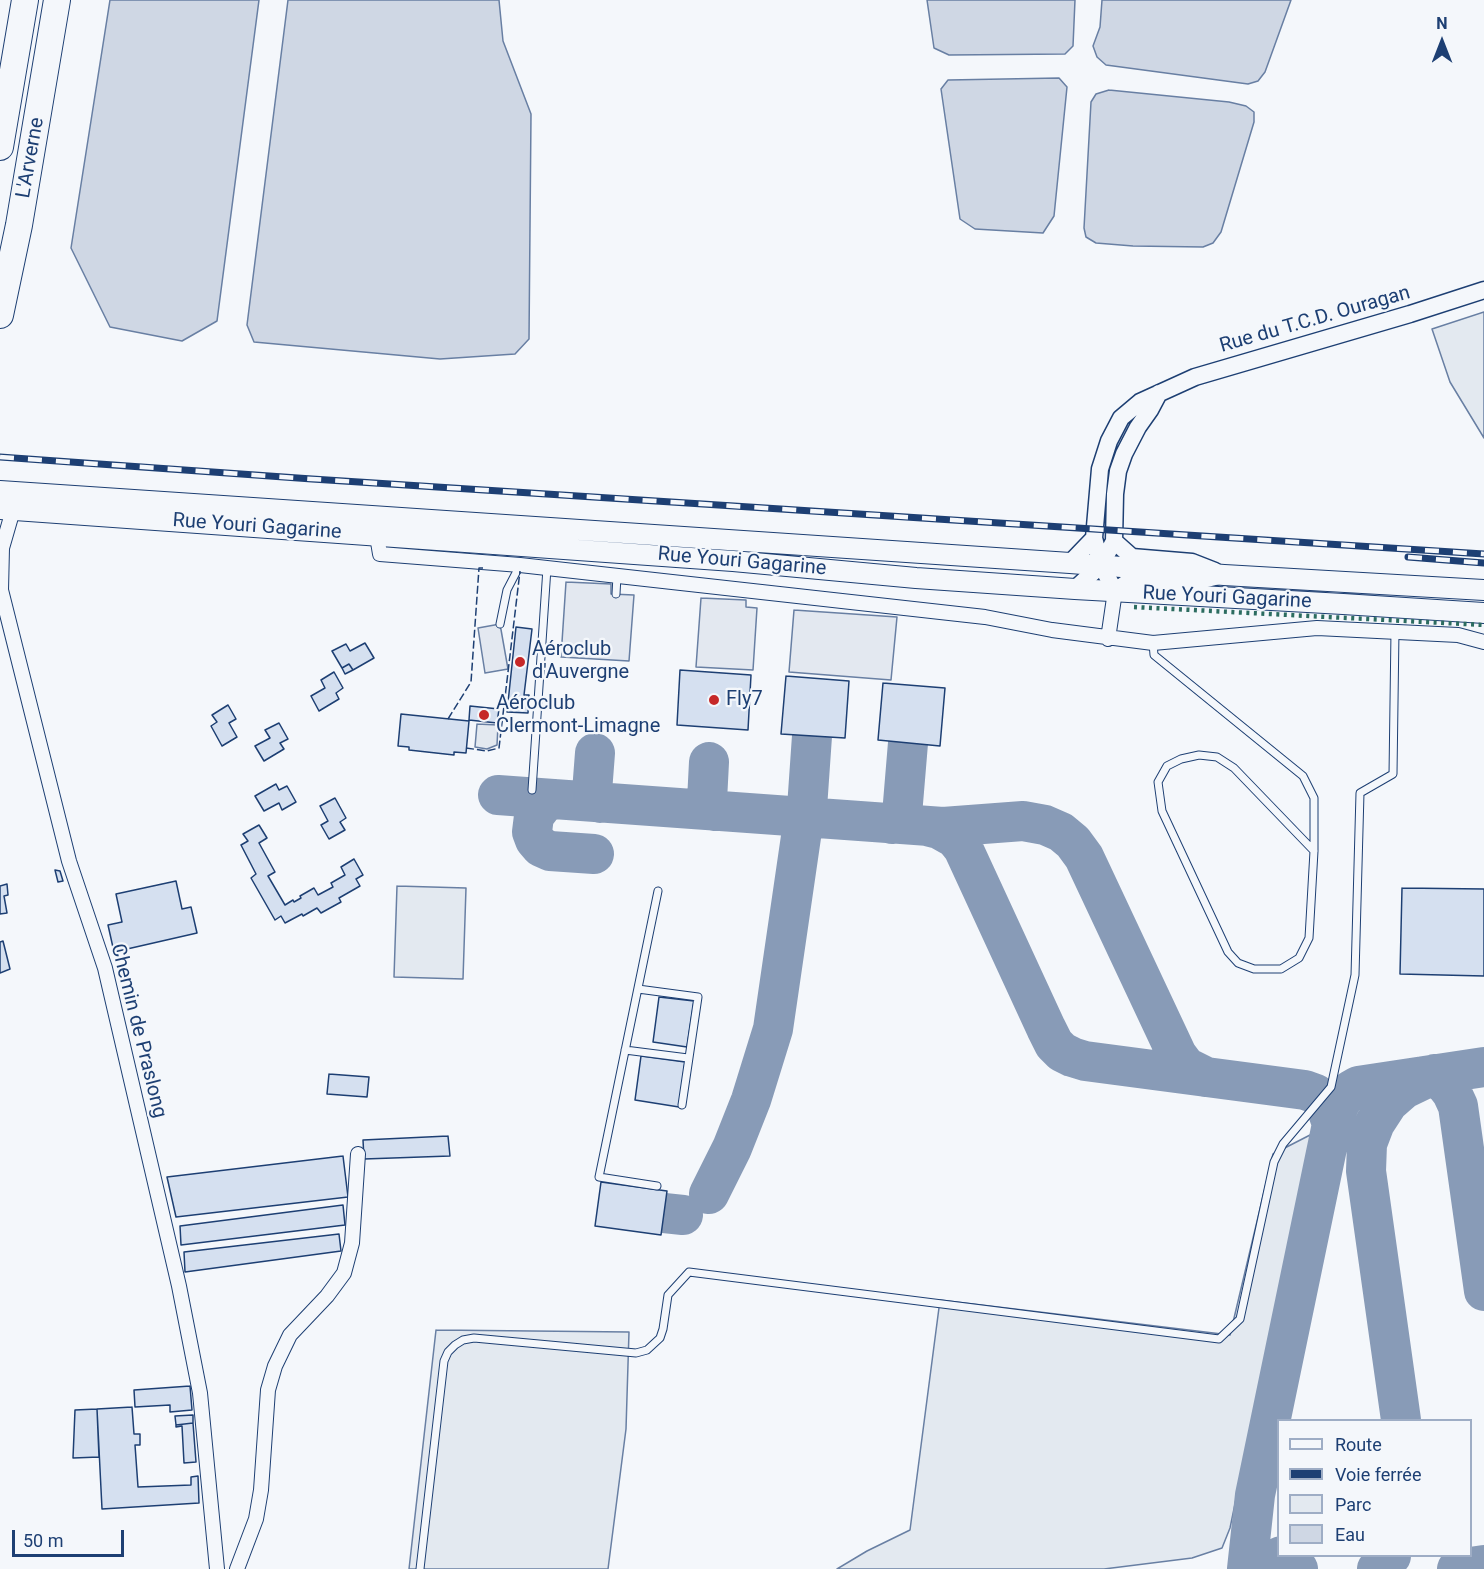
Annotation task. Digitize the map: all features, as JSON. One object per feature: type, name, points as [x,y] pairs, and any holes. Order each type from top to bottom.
[{"type":"highway","name":"L'Arverne","points":[[0,147],[25,0]]},
{"type":"highway","name":"L'Arverne","points":[[0,315],[19,225],[57,0]]},
{"type":"main road","name":"Rue Youri Gagarine","points":[[0,491],[1484,590]]},
{"type":"main road","name":"Rue Youri Gagarine","points":[[6,510],[379,545],[733,561],[916,578],[1484,613]]},
{"type":"street","name":"Rue du T.C.D. Ouragan","points":[[1115,591],[1101,565],[1094,538],[1100,469],[1109,441],[1121,418],[1140,402],[1195,377],[1410,315],[1484,290]]},
{"type":"street","points":[[1075,589],[1101,565],[1114,541],[1114,494],[1118,471],[1138,427],[1159,393]]},
{"type":"street","name":"Chemin de Praslong","points":[[6,510],[1,590],[69,861],[105,968],[179,1286],[200,1393],[217,1569]]},
{"type":"street","points":[[1070,562],[1094,538]]},
{"type":"street","points":[[1114,541],[1132,557],[1192,561],[1224,574]]},
{"type":"street","points":[[379,545],[520,565],[985,617],[1052,630],[1153,644],[1317,628],[1458,635],[1484,642]]},
{"type":"street","points":[[1108,639],[1115,591],[1132,579],[1190,583],[1224,574]]},
{"type":"street","points":[[237,1569],[256,1519],[261,1490],[270,1382],[275,1365],[290,1335],[327,1296],[344,1273],[352,1243],[358,1154]]},
{"type":"lane","points":[[500,624],[507,590],[520,565]]},
{"type":"lane","points":[[532,790],[547,568]]},
{"type":"lane","points":[[616,594],[617,576]]},
{"type":"lane","points":[[420,1569],[444,1361],[448,1352],[464,1340],[474,1338],[636,1353],[647,1350],[660,1338],[668,1295],[689,1272],[1219,1339],[1233,1326],[1240,1319],[1274,1162],[1283,1144],[1331,1087],[1354,975],[1360,792],[1393,774],[1395,631]]},
{"type":"lane","points":[[1153,644],[1154,655],[1303,776],[1314,798],[1314,851],[1309,938],[1299,958],[1281,969],[1254,969],[1238,963],[1228,952],[1162,811],[1158,782],[1167,766],[1181,759],[1199,755],[1217,757],[1234,768],[1314,851]]},
{"type":"lane","points":[[657,1186],[599,1177],[658,891]]},
{"type":"lane","points":[[638,989],[698,997],[682,1105]]},
{"type":"lane","points":[[625,1050],[688,1058]]},
{"type":"green space","points":[[1484,312],[1484,438],[1450,382],[1432,329]]},
{"type":"green space","points":[[477,724],[498,725],[497,745],[487,749],[475,747]]},
{"type":"green space","points":[[397,886],[466,888],[463,979],[394,977]]},
{"type":"green space","points":[[1312,1134],[1230,1528],[1222,1548],[1192,1558],[1104,1569],[837,1569],[910,1530],[940,1300],[1230,1335],[1273,1154]]},
{"type":"green space","points":[[436,1330],[629,1332],[626,1429],[608,1569],[409,1569]]},
{"type":"shaded area","points":[[566,582],[611,584],[611,594],[634,595],[629,661],[561,657]]},
{"type":"shaded area","points":[[701,598],[746,600],[746,607],[757,608],[753,670],[696,667]]},
{"type":"shaded area","points":[[794,610],[897,617],[891,680],[789,672]]},
{"type":"shaded area","points":[[500,624],[508,669],[485,673],[478,628]]},
{"type":"water","points":[[110,0],[259,0],[217,321],[182,341],[110,327],[71,248]]},
{"type":"water","points":[[288,0],[499,0],[503,41],[531,114],[529,339],[515,354],[440,359],[254,342],[247,325]]},
{"type":"water","points":[[927,0],[1075,0],[1073,46],[1065,54],[949,55],[934,48]]},
{"type":"water","points":[[1102,0],[1291,0],[1265,72],[1258,81],[1248,84],[1106,65],[1097,57],[1093,46],[1100,27]]},
{"type":"water","points":[[1059,78],[1067,87],[1054,216],[1043,233],[975,229],[960,219],[941,89],[948,80]]},
{"type":"water","points":[[1109,90],[1229,102],[1246,106],[1254,112],[1254,122],[1221,232],[1213,243],[1203,247],[1133,246],[1096,243],[1086,237],[1084,228],[1091,102],[1096,94]]},
{"type":"building","name":"Aéroclub d'Auvergne","points":[[516,627],[532,629],[524,695],[529,695],[528,713],[507,712]]},
{"type":"building","points":[[365,643],[374,658],[353,670],[349,664],[342,668],[332,651],[346,644],[350,651]]},
{"type":"building","points":[[349,664],[353,670],[345,674],[342,668]]},
{"type":"building","name":"Fly7","points":[[680,670],[751,675],[748,730],[677,725]]},
{"type":"building","points":[[334,672],[343,688],[336,693],[339,699],[319,711],[311,696],[325,688],[321,680]]},
{"type":"building","points":[[786,676],[849,681],[845,738],[781,734]]},
{"type":"building","points":[[883,683],[945,688],[940,746],[878,740]]},
{"type":"building","points":[[228,705],[236,719],[229,723],[237,737],[222,746],[211,726],[217,722],[212,715]]},
{"type":"building","name":"Aéroclub Clermont-Limagne","points":[[470,706],[499,709],[497,723],[469,720]]},
{"type":"building","points":[[401,714],[469,721],[466,753],[454,752],[454,755],[409,750],[409,747],[398,746]]},
{"type":"building","points":[[279,723],[288,739],[280,743],[284,749],[264,761],[255,746],[270,738],[265,730]]},
{"type":"building","points":[[276,784],[279,790],[287,786],[296,802],[282,810],[279,803],[264,811],[255,796]]},
{"type":"building","points":[[335,798],[346,818],[340,822],[345,830],[329,839],[321,825],[328,821],[320,806]]},
{"type":"building","points":[[259,825],[267,838],[259,843],[275,872],[268,876],[285,905],[301,898],[300,896],[314,888],[318,895],[333,887],[331,883],[345,875],[341,867],[354,859],[363,875],[356,879],[360,886],[339,898],[341,902],[321,913],[317,908],[285,923],[281,916],[275,920],[251,878],[256,874],[241,845],[248,841],[243,834]]},
{"type":"building","points":[[55,870],[60,871],[63,881],[58,882]]},
{"type":"building","points":[[176,881],[182,909],[191,907],[197,933],[114,952],[108,925],[122,922],[116,894]]},
{"type":"building","points":[[7,884],[8,895],[4,896],[7,913],[0,914],[0,886]]},
{"type":"building","points":[[1402,888],[1484,889],[1484,976],[1400,974]]},
{"type":"building","points":[[3,941],[10,969],[0,973],[0,942]]},
{"type":"building","points":[[659,997],[694,1001],[687,1047],[653,1042]]},
{"type":"building","points":[[641,1056],[685,1062],[679,1107],[635,1100]]},
{"type":"building","points":[[329,1074],[369,1077],[367,1097],[327,1094]]},
{"type":"building","points":[[448,1136],[450,1156],[364,1159],[363,1140]]},
{"type":"building","points":[[343,1156],[348,1197],[176,1217],[167,1177]]},
{"type":"building","points":[[601,1182],[667,1191],[661,1235],[595,1226]]},
{"type":"building","points":[[343,1205],[345,1225],[181,1245],[180,1226]]},
{"type":"building","points":[[339,1234],[341,1251],[185,1272],[184,1252]]},
{"type":"building","points":[[190,1386],[192,1410],[170,1412],[170,1405],[135,1407],[134,1390]]},
{"type":"building","points":[[132,1407],[134,1434],[140,1434],[140,1445],[135,1445],[138,1487],[191,1485],[191,1477],[198,1476],[199,1503],[102,1509],[97,1409]]},
{"type":"building","points":[[97,1409],[99,1457],[73,1458],[75,1410]]},
{"type":"building","points":[[193,1415],[193,1423],[176,1425],[175,1416]]},
{"type":"building","points":[[193,1423],[196,1462],[184,1463],[182,1426],[176,1427],[176,1425]]},
{"type":"taxiway","points":[[812,736],[807,808],[810,815],[818,818]]},
{"type":"taxiway","points":[[892,824],[902,815],[908,743]]},
{"type":"taxiway","points":[[595,753],[592,792],[594,799],[600,803]]},
{"type":"taxiway","points":[[709,762],[707,801],[709,808],[715,811]]},
{"type":"taxiway","points":[[498,795],[943,827],[1023,821],[1045,825],[1061,832],[1073,842],[1084,857],[1177,1055],[1186,1067],[1206,1077]]},
{"type":"taxiway","points":[[555,799],[544,803],[534,816],[532,832],[535,840],[541,847],[550,851],[594,854]]},
{"type":"taxiway","points":[[709,1194],[732,1148],[751,1100],[773,1029],[802,830],[807,822],[818,818]]},
{"type":"taxiway","points":[[927,826],[939,829],[955,838],[963,848],[1046,1028],[1054,1044],[1062,1052],[1085,1061],[1305,1090],[1316,1094],[1325,1104],[1332,1124],[1255,1495],[1247,1569]]},
{"type":"taxiway","points":[[1332,1124],[1344,1097],[1358,1086],[1484,1067]]},
{"type":"taxiway","points":[[1401,1419],[1366,1171],[1367,1144],[1375,1123],[1388,1103],[1404,1089],[1435,1074]]},
{"type":"taxiway","points":[[1424,1076],[1436,1078],[1445,1084],[1458,1106],[1484,1291]]},
{"type":"taxiway","points":[[664,1213],[683,1215]]},
{"type":"taxiway","points":[[1282,1557],[1298,1569]]},
{"type":"taxiway","points":[[1377,1569],[1390,1557]]},
{"type":"taxiway","points":[[1457,1569],[1484,1565]]},
{"type":"railway","points":[[0,457],[1484,554]]},
{"type":"railway","points":[[1408,557],[1484,563]]},
{"type":"hedge","points":[[1134,607],[1484,625]]},
{"type":"fence","points":[[448,719],[471,682],[479,568],[483,568]]},
{"type":"fence","points":[[466,748],[487,751],[499,748],[520,571]]},
{"type":"place","name":"Aéroclub d'Auvergne","points":[[520,662]]},
{"type":"place","name":"Fly7","points":[[714,700]]},
{"type":"place","name":"Aéroclub Clermont-Limagne","points":[[484,715]]}]
